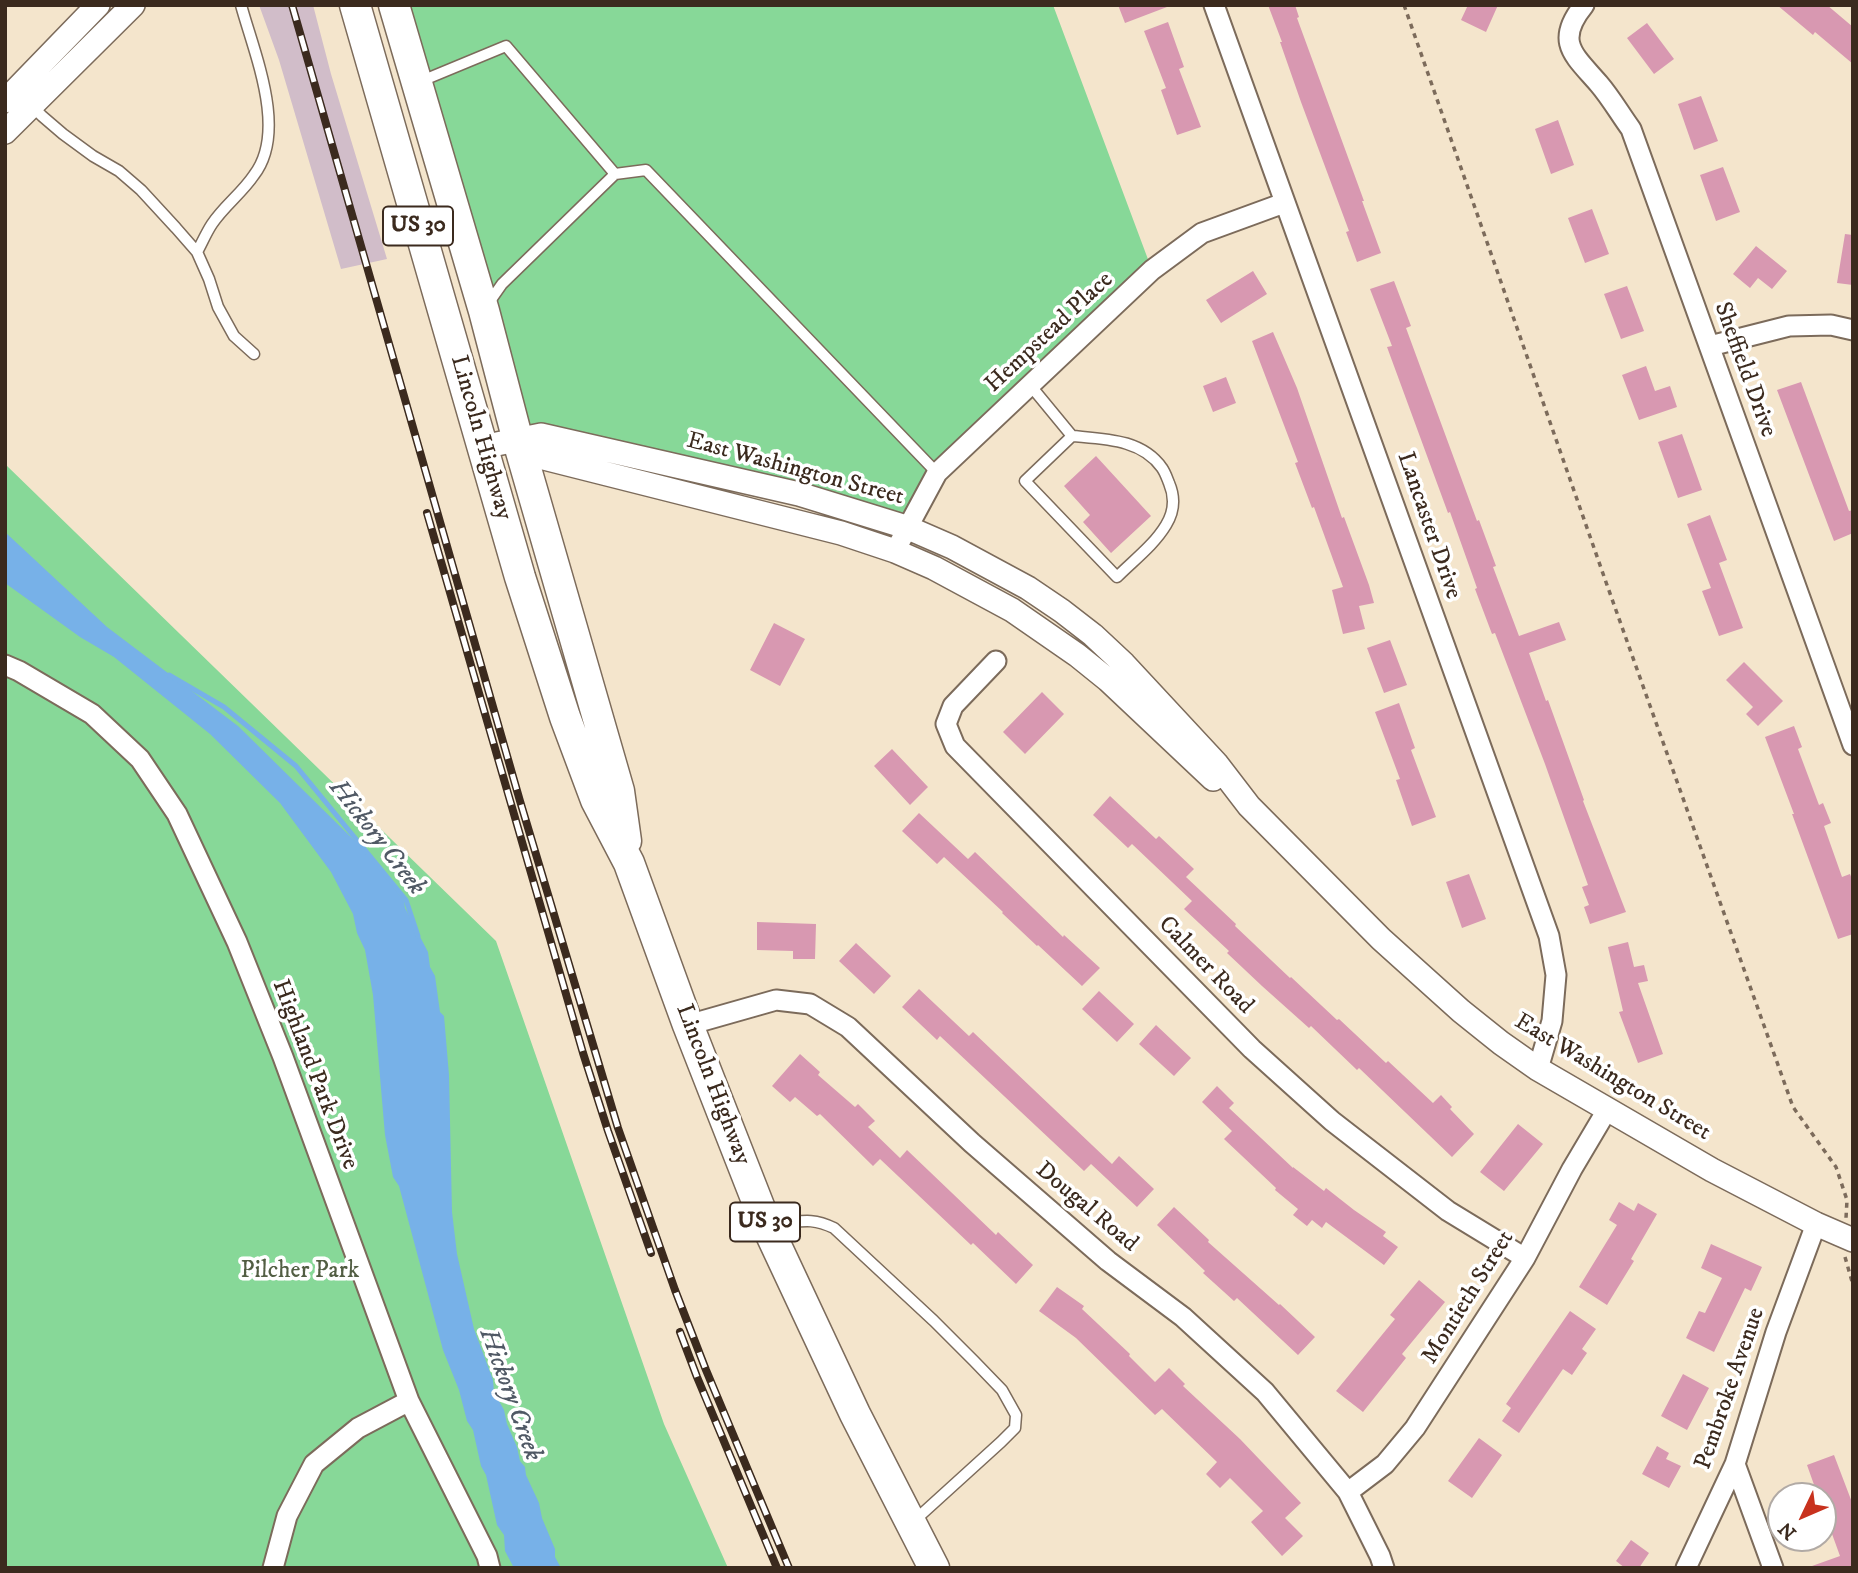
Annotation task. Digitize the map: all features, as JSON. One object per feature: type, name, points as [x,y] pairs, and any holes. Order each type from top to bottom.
[{"type":"main road","name":"Lincoln Highway","points":[[355,5],[520,577],[565,718],[596,800],[629,863],[688,1025],[766,1224],[855,1414],[934,1568]]},
{"type":"main road","name":"Lincoln Highway","points":[[394,5],[484,311],[518,440],[619,791],[629,863]]},
{"type":"street","points":[[5,101],[98,5]]},
{"type":"street","points":[[5,132],[133,5]]},
{"type":"street","name":"Lancaster Drive","points":[[1214,5],[1549,936],[1556,975],[1552,1021],[1538,1069]]},
{"type":"street","name":"Sheffield Drive","points":[[1584,5],[1570,26],[1569,41],[1577,60],[1601,86],[1631,129],[1849,724],[1853,745]]},
{"type":"street","name":"Hempstead Place","points":[[895,551],[937,473],[1152,270],[1202,233],[1284,202]]},
{"type":"street","points":[[1710,346],[1789,326],[1831,325],[1853,330]]},
{"type":"street","name":"East Washington Street","points":[[482,447],[541,435],[799,494],[906,527],[962,552],[1028,588],[1093,635],[1153,693],[1216,763],[1249,806],[1381,939],[1501,1043],[1538,1069],[1607,1110],[1712,1170],[1816,1224],[1849,1250]]},
{"type":"street","name":"East Washington Street","points":[[518,440],[536,456],[841,533],[895,551],[974,588],[1046,632],[1108,680],[1206,773],[1249,806]]},
{"type":"street","name":"Calmer Road","points":[[996,661],[953,706],[946,724],[955,746],[1252,1049],[1332,1121],[1448,1211],[1525,1258]]},
{"type":"street","name":"Highland Park Drive","points":[[5,665],[92,714],[140,759],[177,814],[237,942],[283,1057],[409,1401],[487,1556],[490,1568]]},
{"type":"street","name":"Dougal Road","points":[[688,1025],[776,1000],[810,1004],[848,1027],[972,1143],[1108,1261],[1183,1317],[1265,1392],[1348,1492],[1384,1568]]},
{"type":"street","name":"Montieth Street","points":[[1348,1492],[1385,1464],[1415,1429],[1525,1258],[1607,1110]]},
{"type":"street","name":"Pembroke Avenue","points":[[1686,1568],[1735,1464],[1776,1332],[1816,1224]]},
{"type":"street","points":[[273,1568],[287,1516],[314,1464],[358,1428],[409,1401]]},
{"type":"street","points":[[1735,1464],[1773,1568]]},
{"type":"lane","points":[[197,252],[212,223],[255,175],[264,158],[268,142],[268,113],[263,84],[240,5]]},
{"type":"lane","points":[[416,83],[506,46],[615,174]]},
{"type":"lane","points":[[32,106],[63,134],[119,171],[141,190],[197,252],[218,307],[234,336],[254,354]]},
{"type":"lane","points":[[484,311],[502,284],[615,174],[646,170],[937,473]]},
{"type":"lane","points":[[1030,386],[1072,436],[1127,443],[1144,451],[1162,468],[1172,492],[1172,508],[1167,523],[1158,536],[1117,577],[1025,481],[1072,436]]},
{"type":"lane","points":[[766,1224],[804,1220],[820,1221],[834,1228],[974,1361],[1002,1390],[1016,1415],[1015,1427],[1001,1442],[911,1523]]},
{"type":"path","points":[[1404,5],[1788,1094],[1793,1107],[1836,1167],[1847,1200],[1846,1218]]},
{"type":"path","points":[[1849,1250],[1853,1285]]},
{"type":"shaded area","points":[[259,5],[313,5],[387,259],[341,269],[279,60]]},
{"type":"green space","points":[[401,5],[1053,5],[1149,262],[928,471],[902,514],[526,433]]},
{"type":"green space","name":"Pilcher Park","points":[[5,464],[496,941],[664,1424],[728,1568],[5,1568]]},
{"type":"water","points":[[5,532],[107,627],[238,726],[361,847],[404,901],[428,952],[430,967],[435,976],[440,1012],[444,1016],[449,1075],[452,1212],[457,1254],[474,1329],[493,1380],[494,1392],[504,1410],[520,1461],[539,1503],[555,1549],[555,1557],[561,1568],[514,1568],[505,1551],[504,1535],[497,1525],[473,1430],[467,1421],[459,1390],[443,1350],[399,1186],[393,1177],[385,1135],[373,995],[365,950],[357,933],[353,914],[331,872],[280,803],[210,734],[114,657],[80,637],[5,583]]},
{"type":"building","points":[[1118,5],[1167,5],[1167,7],[1125,23]]},
{"type":"building","points":[[1268,5],[1295,5],[1299,17],[1297,18],[1381,253],[1357,262],[1346,232],[1349,231]]},
{"type":"building","points":[[1468,5],[1498,5],[1486,32],[1461,20]]},
{"type":"building","points":[[1777,5],[1827,5],[1853,27],[1853,64],[1815,32],[1813,35]]},
{"type":"building","points":[[1168,22],[1184,67],[1179,69],[1201,127],[1177,135],[1161,90],[1166,88],[1144,31]]},
{"type":"building","points":[[1647,23],[1674,59],[1654,74],[1627,38]]},
{"type":"building","points":[[1701,96],[1718,141],[1694,150],[1678,104]]},
{"type":"building","points":[[1558,120],[1574,165],[1551,174],[1535,129]]},
{"type":"building","points":[[1723,167],[1740,212],[1716,221],[1700,175]]},
{"type":"building","points":[[1592,209],[1609,254],[1585,263],[1568,218]]},
{"type":"building","points":[[1845,234],[1853,235],[1853,285],[1837,283]]},
{"type":"building","points":[[1756,246],[1787,271],[1772,289],[1758,278],[1750,288],[1733,274]]},
{"type":"building","points":[[1253,271],[1267,294],[1221,323],[1206,300]]},
{"type":"building","points":[[1394,281],[1411,326],[1406,328],[1496,566],[1493,567],[1519,636],[1559,622],[1566,640],[1529,653],[1626,912],[1590,924],[1584,907],[1589,905],[1582,887],[1588,885],[1495,633],[1492,634],[1475,589],[1477,588],[1450,512],[1448,513],[1387,347],[1392,346],[1370,289]]},
{"type":"building","points":[[1627,286],[1644,331],[1621,339],[1604,294]]},
{"type":"building","points":[[1273,332],[1297,388],[1342,518],[1344,517],[1369,585],[1374,603],[1359,606],[1365,629],[1343,634],[1332,590],[1343,587],[1252,341]]},
{"type":"building","points":[[1646,366],[1655,391],[1670,386],[1677,407],[1639,420],[1622,375]]},
{"type":"building","points":[[1226,377],[1236,403],[1213,412],[1203,386]]},
{"type":"building","points":[[1801,382],[1849,511],[1853,510],[1853,533],[1834,541],[1777,390]]},
{"type":"building","points":[[1682,434],[1702,490],[1678,498],[1658,442]]},
{"type":"building","points":[[1096,456],[1151,516],[1111,553],[1083,522],[1090,515],[1064,486]]},
{"type":"building","points":[[1710,515],[1727,560],[1719,563],[1743,628],[1719,636],[1702,591],[1711,588],[1687,524]]},
{"type":"building","points":[[774,623],[805,639],[780,686],[750,670]]},
{"type":"building","points":[[1390,640],[1407,685],[1384,693],[1367,648]]},
{"type":"building","points":[[1744,662],[1783,701],[1758,726],[1746,714],[1753,707],[1726,680]]},
{"type":"building","points":[[1042,692],[1064,714],[1025,754],[1003,732]]},
{"type":"building","points":[[1399,703],[1415,748],[1411,750],[1436,817],[1412,826],[1396,780],[1400,779],[1375,712]]},
{"type":"building","points":[[1794,726],[1802,747],[1798,749],[1819,805],[1823,803],[1831,823],[1824,826],[1842,877],[1850,874],[1853,882],[1853,934],[1838,939],[1765,737]]},
{"type":"building","points":[[892,749],[928,787],[910,805],[874,766]]},
{"type":"building","points":[[1110,796],[1156,839],[1159,836],[1194,869],[1186,877],[1290,978],[1433,1103],[1441,1095],[1452,1107],[1450,1109],[1474,1134],[1452,1157],[1359,1068],[1357,1070],[1227,953],[1229,951],[1184,909],[1192,901],[1132,844],[1128,848],[1093,815]]},
{"type":"building","points":[[919,813],[968,859],[975,852],[1063,937],[1064,935],[1100,968],[1082,986],[944,857],[937,864],[902,831]]},
{"type":"building","points":[[1469,874],[1486,919],[1462,928],[1446,882]]},
{"type":"building","points":[[757,922],[816,924],[815,959],[793,959],[793,951],[757,950]]},
{"type":"building","points":[[1628,942],[1634,967],[1644,965],[1648,981],[1638,983],[1663,1054],[1638,1063],[1619,1012],[1623,1011],[1608,947]]},
{"type":"building","points":[[856,943],[891,976],[874,994],[839,961]]},
{"type":"building","points":[[919,989],[969,1036],[973,1032],[1112,1164],[1119,1156],[1154,1189],[1137,1207],[1091,1164],[1084,1171],[940,1036],[937,1040],[902,1007]]},
{"type":"building","points":[[1099,991],[1134,1024],[1117,1042],[1082,1009]]},
{"type":"building","points":[[1156,1025],[1191,1058],[1174,1076],[1139,1044]]},
{"type":"building","points":[[800,1054],[820,1072],[818,1075],[855,1107],[858,1104],[875,1121],[868,1127],[900,1158],[907,1150],[996,1235],[998,1232],[1033,1265],[1016,1284],[880,1159],[873,1166],[820,1114],[817,1116],[795,1097],[790,1102],[772,1086]]},
{"type":"building","points":[[1217,1086],[1234,1103],[1229,1108],[1293,1168],[1324,1191],[1326,1188],[1386,1232],[1383,1236],[1398,1247],[1384,1265],[1326,1222],[1322,1228],[1312,1220],[1307,1226],[1293,1215],[1298,1209],[1224,1139],[1232,1131],[1202,1102]]},
{"type":"building","points":[[1518,1124],[1543,1144],[1504,1191],[1480,1172]]},
{"type":"building","points":[[1619,1202],[1634,1211],[1638,1203],[1657,1214],[1631,1259],[1634,1261],[1607,1305],[1579,1287],[1617,1225],[1609,1220]]},
{"type":"building","points":[[1174,1207],[1209,1240],[1208,1242],[1315,1337],[1298,1355],[1237,1298],[1234,1301],[1203,1273],[1205,1271],[1157,1225]]},
{"type":"building","points":[[1711,1244],[1762,1267],[1751,1291],[1745,1288],[1714,1352],[1686,1338],[1699,1311],[1705,1313],[1722,1278],[1701,1268]]},
{"type":"building","points":[[1419,1280],[1445,1302],[1402,1354],[1406,1358],[1363,1412],[1336,1391],[1395,1319],[1390,1315]]},
{"type":"building","points":[[1057,1287],[1084,1306],[1082,1309],[1130,1354],[1155,1382],[1169,1368],[1185,1384],[1183,1386],[1240,1439],[1301,1503],[1285,1518],[1303,1536],[1282,1556],[1251,1522],[1263,1511],[1230,1478],[1220,1488],[1206,1474],[1217,1462],[1162,1409],[1155,1415],[1076,1338],[1039,1311]]},
{"type":"building","points":[[1570,1311],[1596,1329],[1582,1349],[1587,1353],[1572,1375],[1563,1369],[1519,1433],[1502,1421],[1511,1408],[1506,1404]]},
{"type":"building","points":[[1683,1374],[1709,1388],[1687,1430],[1661,1416]]},
{"type":"building","points":[[1479,1438],[1502,1455],[1472,1498],[1448,1481]]},
{"type":"building","points":[[1657,1446],[1669,1453],[1666,1459],[1681,1466],[1669,1488],[1642,1474]]},
{"type":"building","points":[[1834,1455],[1853,1505],[1853,1568],[1812,1568],[1840,1556],[1837,1548],[1837,1482],[1813,1482],[1807,1465]]},
{"type":"building","points":[[1631,1540],[1649,1553],[1639,1568],[1625,1568],[1616,1561]]},
{"type":"waterway","name":"Hickory Creek","points":[[169,675],[224,707],[296,766],[406,900],[418,936]]},
{"type":"railway","points":[[292,5],[520,801],[618,1128],[706,1370],[789,1568]]},
{"type":"railway","points":[[427,513],[583,1053],[651,1253]]},
{"type":"railway","points":[[680,1332],[777,1568]]}]
